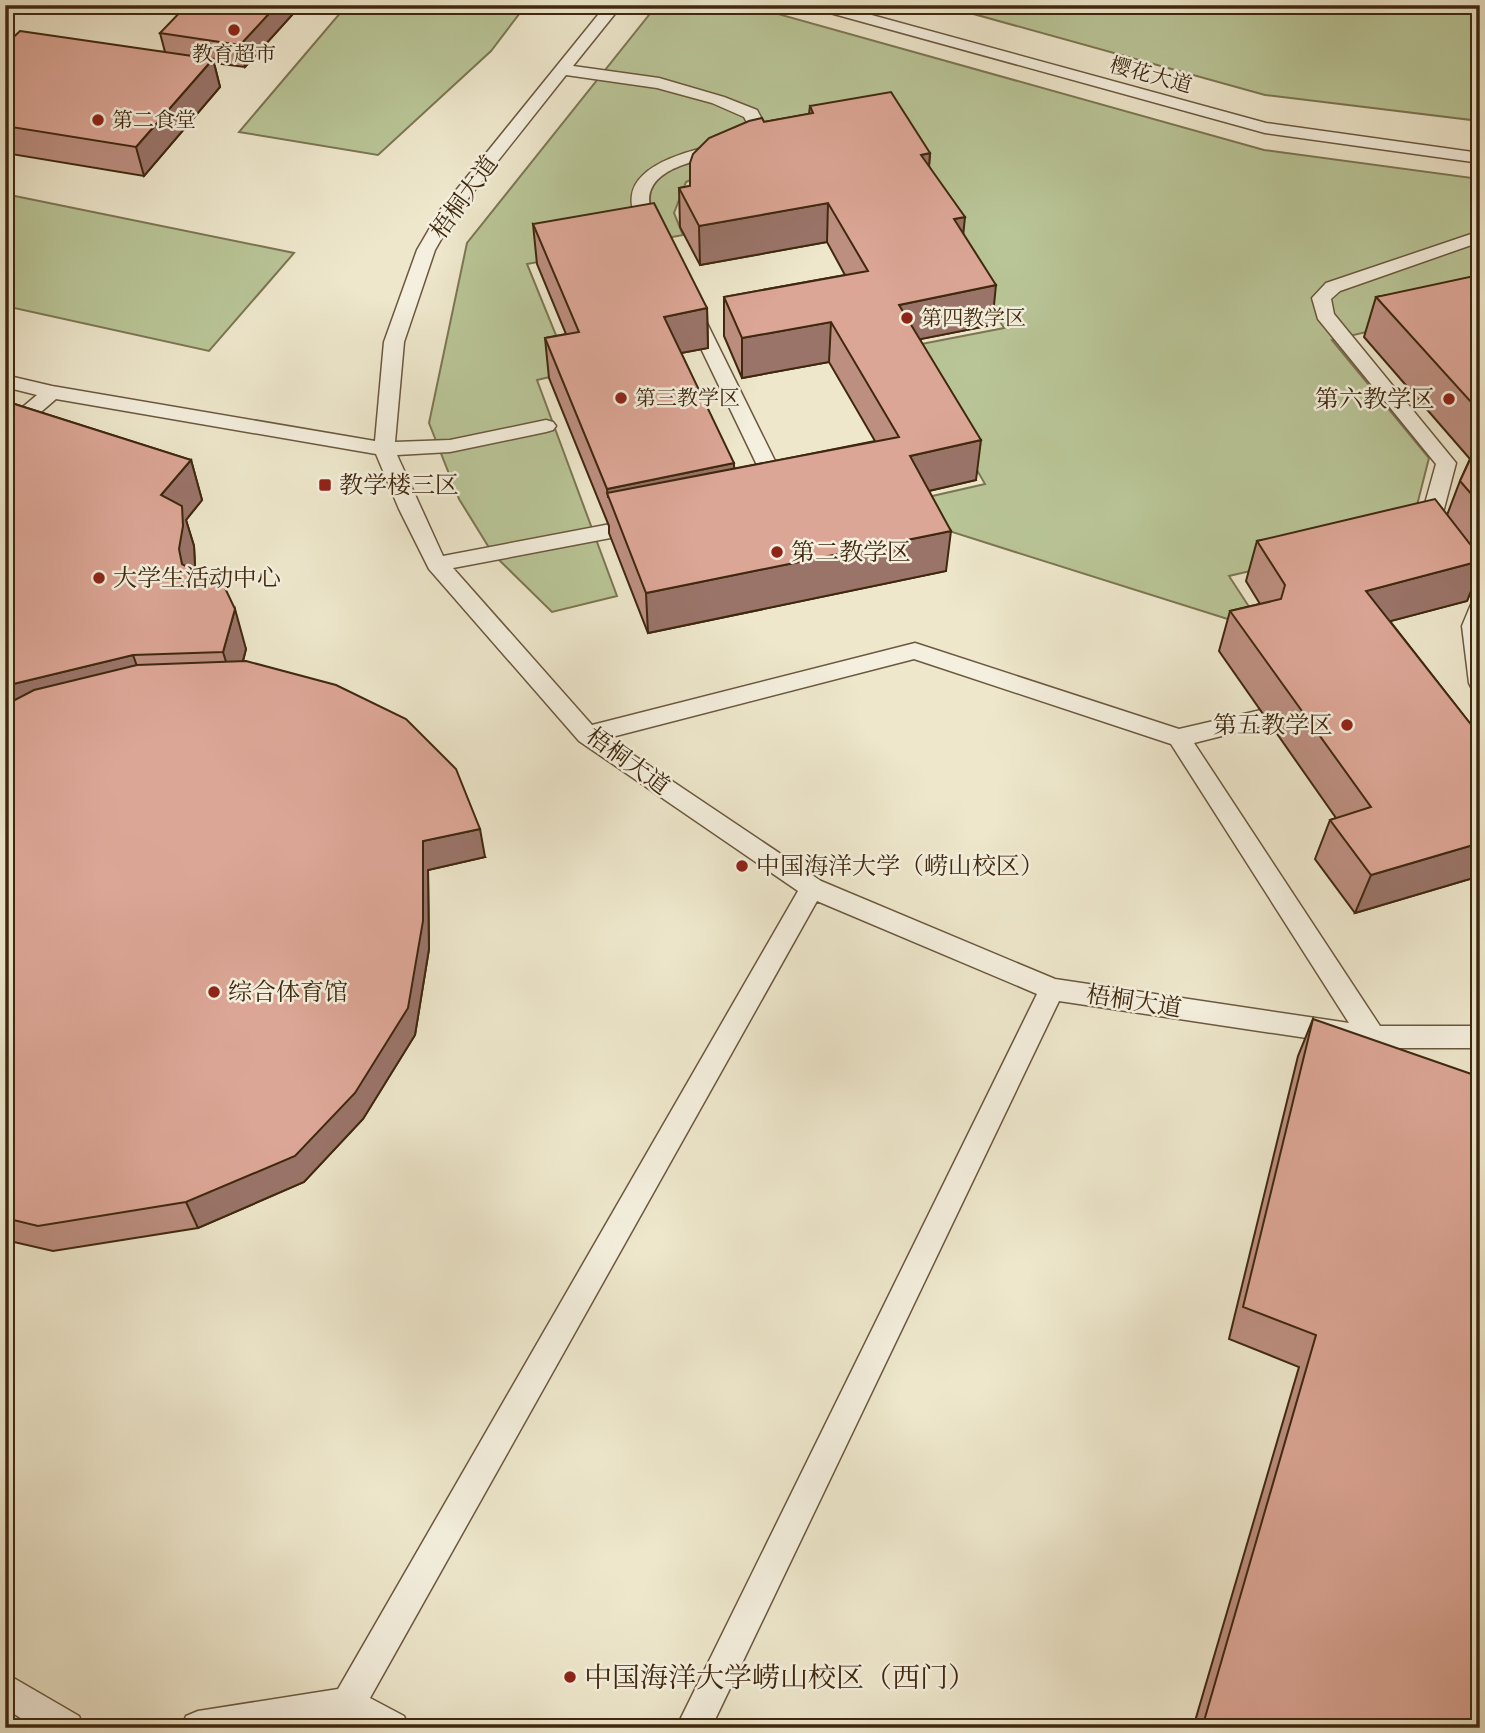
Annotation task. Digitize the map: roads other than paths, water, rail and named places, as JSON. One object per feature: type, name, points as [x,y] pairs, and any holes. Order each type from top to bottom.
[{"type":"lane","name":"梧桐大道","points":[[614,5],[447,214],[426,250],[394,342],[384,449],[409,509],[437,564],[587,735],[812,888],[1052,989],[1373,1037],[1480,1037]]},
{"type":"lane","name":"樱花大道","points":[[817,5],[1265,128],[1480,158]]},
{"type":"lane","points":[[565,69],[659,83],[718,100],[751,114],[773,141],[702,152],[660,168],[643,188],[639,204],[662,252]]},
{"type":"lane","points":[[1480,256],[1472,239],[1333,287],[1321,298],[1325,315],[1446,463],[1429,525],[1480,586]]},
{"type":"lane","points":[[685,297],[766,463],[767,479],[759,496],[749,501]]},
{"type":"lane","points":[[5,381],[52,392],[384,449],[450,446],[546,426]]},
{"type":"lane","points":[[5,433],[52,392]]},
{"type":"lane","points":[[437,564],[660,521]]},
{"type":"lane","points":[[1480,607],[1473,626],[1480,684]]},
{"type":"lane","points":[[587,735],[915,651],[1179,738],[1261,718]]},
{"type":"lane","points":[[1179,738],[1373,1037]]},
{"type":"lane","points":[[347,1716],[812,888]]},
{"type":"lane","points":[[693,1728],[1052,989]]},
{"type":"lane","points":[[5,1689],[67,1728]]},
{"type":"lane","points":[[198,1728],[347,1716],[392,1728]]},
{"type":"place","name":"教育超市","points":[[234,30]]},
{"type":"place","name":"第二食堂","points":[[98,120]]},
{"type":"place","name":"第四教学区","points":[[907,318]]},
{"type":"place","name":"第三教学区","points":[[621,398]]},
{"type":"place","name":"第六教学区","points":[[1449,399]]},
{"type":"place","name":"教学楼三区","points":[[325,485]]},
{"type":"place","name":"第二教学区","points":[[777,552]]},
{"type":"place","name":"大学生活动中心","points":[[99,578]]},
{"type":"place","name":"第五教学区","points":[[1347,725]]},
{"type":"place","name":"中国海洋大学（崂山校区）","points":[[742,866]]},
{"type":"place","name":"综合体育馆","points":[[214,992]]},
{"type":"place","name":"中国海洋大学崂山校区（西门）","points":[[570,1677]]}]
